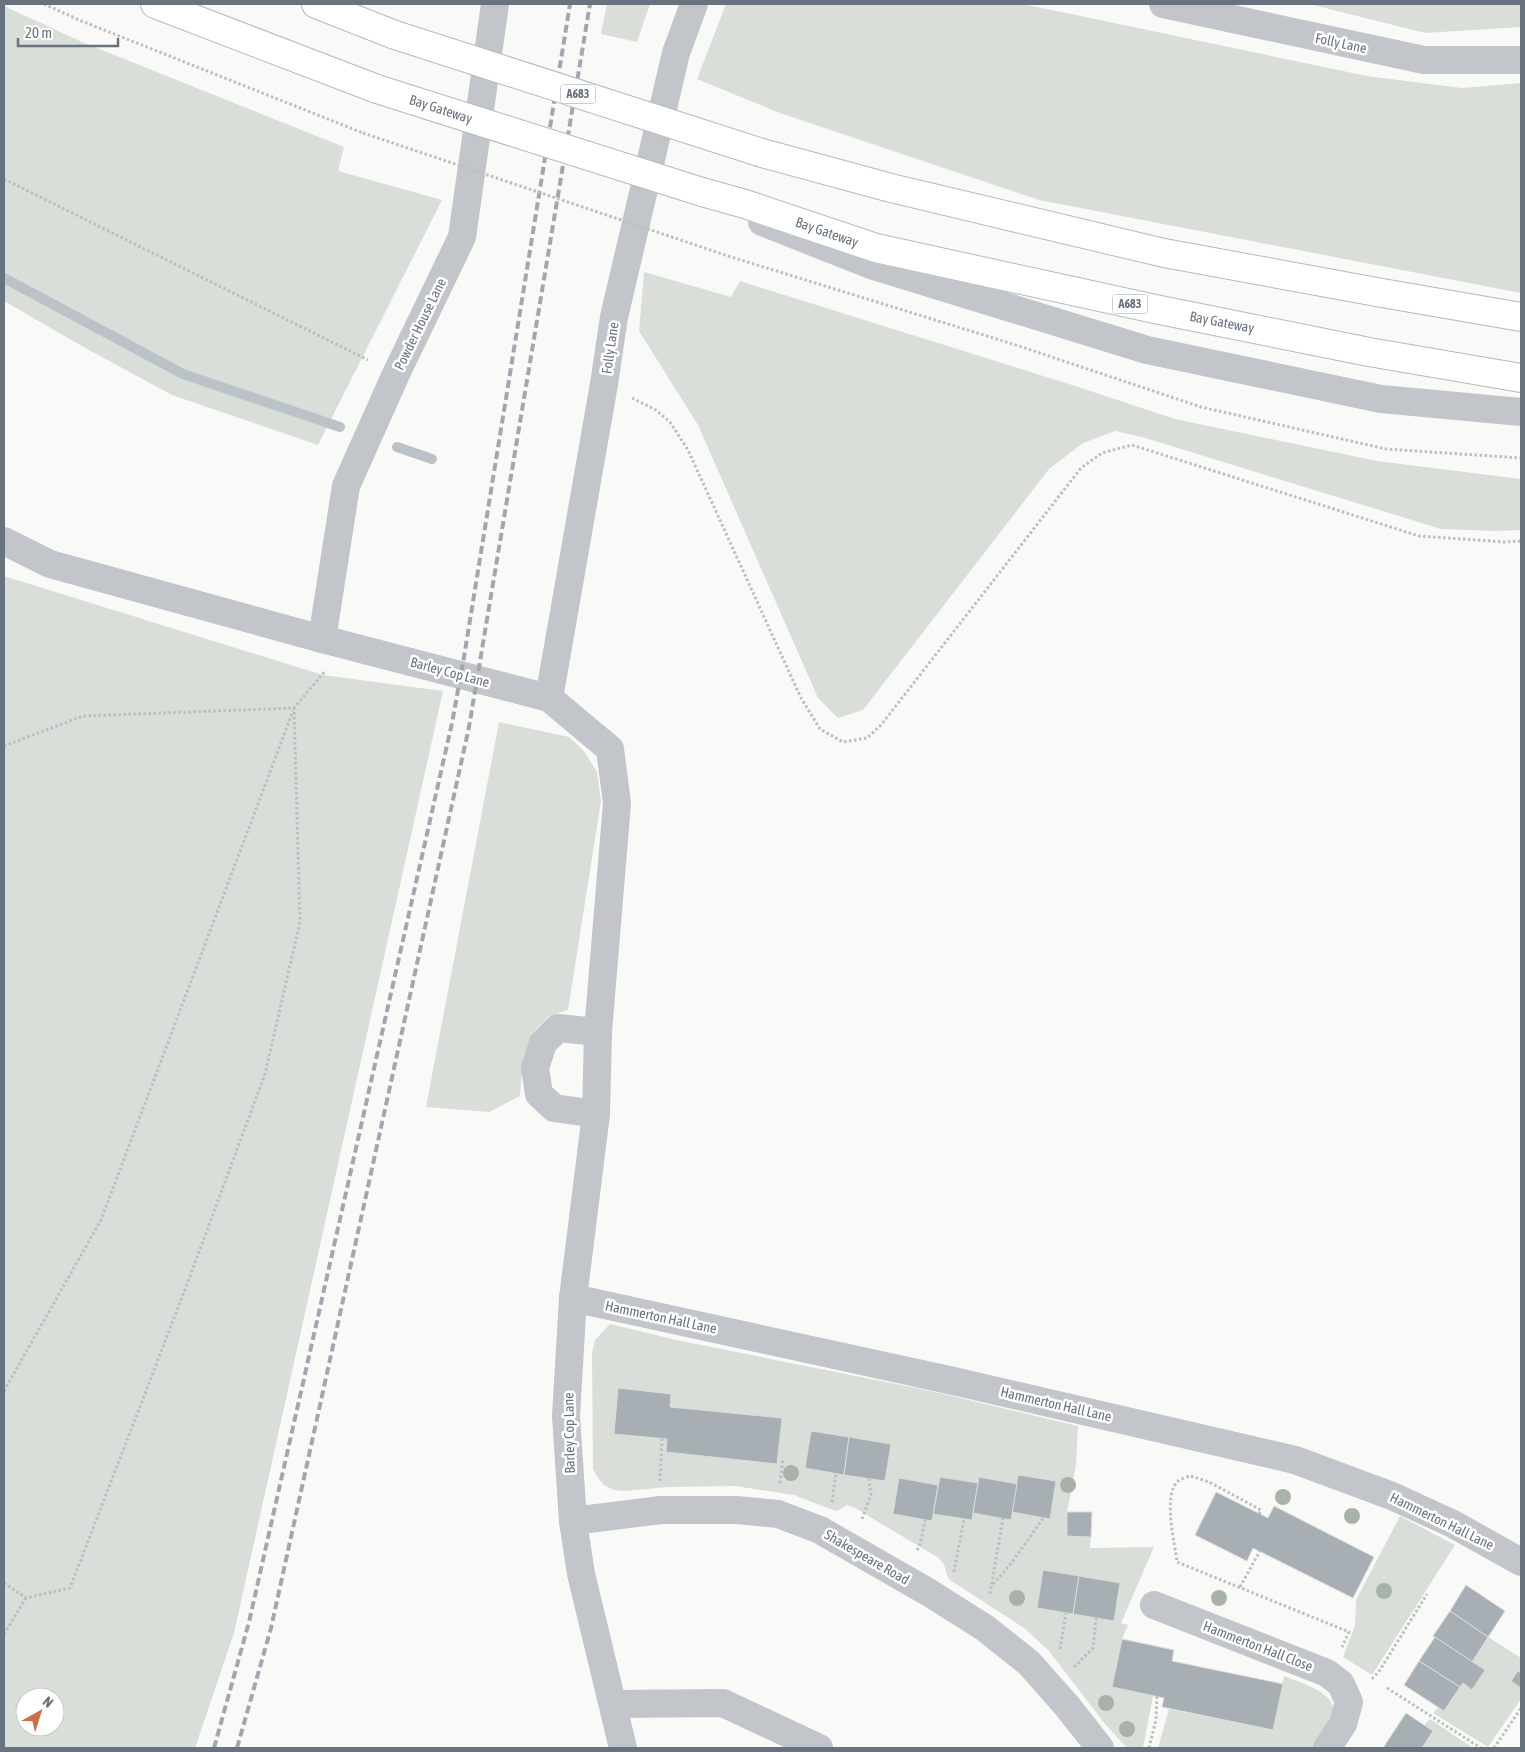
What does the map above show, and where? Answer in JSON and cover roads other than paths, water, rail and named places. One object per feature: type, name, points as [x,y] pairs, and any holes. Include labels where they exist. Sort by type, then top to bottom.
[{"type":"highway","name":"Bay Gateway","points":[[156,4],[377,89],[702,192],[743,209],[876,248],[1155,309],[1369,352],[1521,378]]},
{"type":"highway","name":"A683","points":[[316,4],[395,35],[762,152],[891,188],[1164,252],[1521,317]]},
{"type":"street","name":"Powder House Lane","points":[[331,641],[346,486],[396,374],[462,237],[495,4]]},
{"type":"street","name":"Folly Lane","points":[[549,698],[614,317],[673,62],[694,4]]},
{"type":"street","name":"Folly Lane","points":[[1163,4],[1424,60],[1521,60]]},
{"type":"street","points":[[743,209],[871,265],[1147,350],[1381,399],[1521,412]]},
{"type":"street","name":"Barley Cop Lane","points":[[4,541],[50,564],[549,698],[610,749],[617,804],[598,1032],[596,1114],[573,1298],[566,1416],[573,1521],[581,1574],[614,1704],[623,1748]]},
{"type":"street","points":[[596,1114],[554,1108],[539,1094],[535,1068],[543,1043],[558,1028],[598,1032]]},
{"type":"street","name":"Hammerton Hall Lane","points":[[573,1298],[949,1380],[1295,1460],[1392,1496],[1453,1524],[1521,1562]]},
{"type":"street","name":"Shakespeare Road","points":[[573,1521],[661,1510],[736,1510],[778,1514],[820,1530],[928,1592],[985,1628],[1029,1663],[1067,1706],[1100,1748]]},
{"type":"street","name":"Hammerton Hall Close","points":[[1154,1605],[1327,1673],[1342,1684],[1349,1702],[1343,1724],[1327,1748]]},
{"type":"street","points":[[614,1704],[723,1703],[819,1748]]},
{"type":"waterway","points":[[4,278],[183,374],[340,427]]},
{"type":"waterway","points":[[397,447],[432,459]]},
{"type":"railway","points":[[214,1748],[249,1622],[452,723],[570,4]]},
{"type":"railway","points":[[237,1748],[271,1628],[469,727],[590,4]]}]
